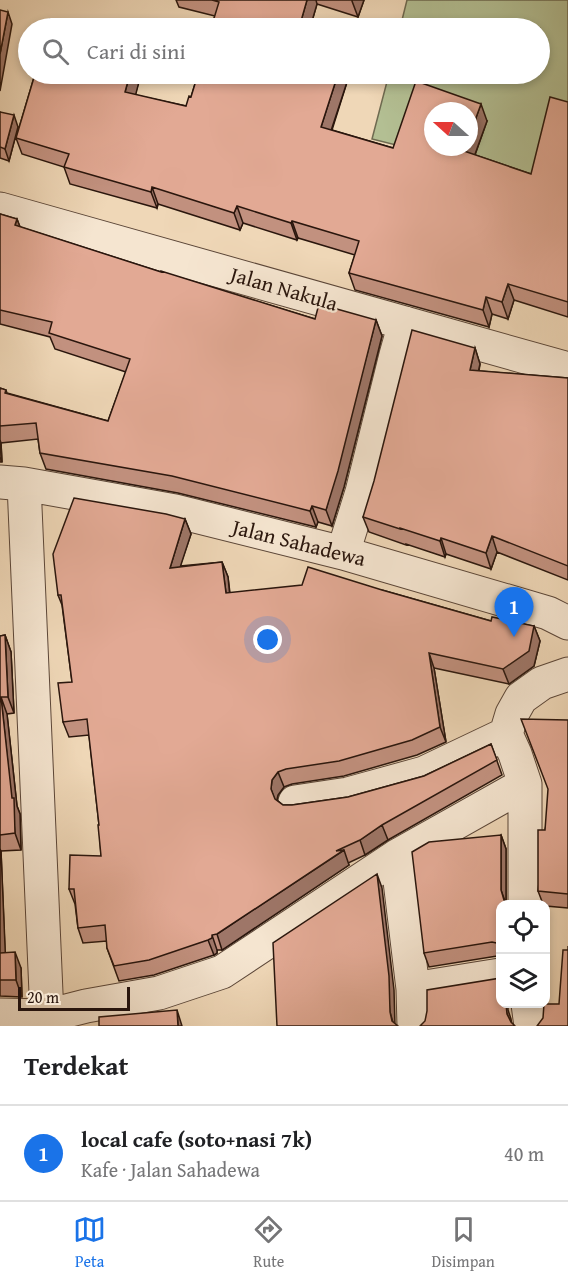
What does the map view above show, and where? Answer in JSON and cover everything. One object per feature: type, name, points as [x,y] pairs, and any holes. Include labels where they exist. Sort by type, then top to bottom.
[{"type":"street","name":"Jalan Nakula","points":[[0,209],[568,369]]},
{"type":"street","points":[[343,553],[362,492],[405,323]]},
{"type":"street","name":"Jalan Sahadewa","points":[[48,1021],[12,483],[175,511],[343,553],[548,613],[568,623]]},
{"type":"street","points":[[525,900],[525,784],[507,734],[512,714],[521,698],[542,682],[568,674]]},
{"type":"street","points":[[295,802],[348,794],[424,773],[507,734]]},
{"type":"street","points":[[0,1015],[48,1021],[86,1006],[159,993],[222,972],[397,856],[525,784]]},
{"type":"street","points":[[397,856],[413,989],[414,1026]]},
{"type":"street","points":[[413,989],[496,976]]},
{"type":"street","points":[[529,1008],[531,1026]]},
{"type":"green space","points":[[407,0],[568,0],[568,188],[440,156],[478,156],[478,102],[424,102],[424,152],[372,139],[386,84],[550,84],[550,18],[402,18]]},
{"type":"building","points":[[212,0],[307,0],[302,18],[214,18],[219,2]]},
{"type":"building","points":[[0,10],[8,12],[0,54]]},
{"type":"building","points":[[32,84],[127,84],[125,92],[186,106],[195,84],[335,84],[321,127],[393,148],[415,84],[424,84],[475,102],[424,102],[424,156],[478,156],[531,174],[550,97],[568,102],[568,302],[508,284],[502,302],[486,297],[483,310],[349,273],[359,241],[237,206],[234,213],[152,187],[151,192],[64,167],[69,154],[16,138]]},
{"type":"building","points":[[0,112],[14,115],[5,149],[0,147]]},
{"type":"building","points":[[0,214],[17,219],[15,225],[315,319],[319,304],[376,320],[326,510],[312,506],[310,511],[172,476],[40,453],[36,423],[0,426],[0,388],[6,390],[5,393],[108,421],[130,359],[49,333],[52,322],[0,310]]},
{"type":"building","points":[[412,330],[475,348],[470,370],[568,378],[568,566],[492,536],[486,553],[363,517]]},
{"type":"building","points":[[74,498],[185,519],[170,568],[222,562],[226,593],[302,585],[308,567],[491,621],[492,617],[534,626],[529,651],[503,669],[429,653],[440,727],[412,740],[339,761],[278,772],[272,780],[271,789],[275,799],[283,805],[348,797],[424,776],[491,744],[497,760],[382,825],[360,840],[336,851],[344,850],[217,934],[212,935],[212,938],[149,960],[114,966],[107,948],[105,925],[78,928],[74,889],[69,889],[70,855],[101,856],[87,719],[63,722],[58,683],[72,682],[61,595],[58,595],[53,554]]},
{"type":"building","points":[[5,635],[8,697],[1,697],[12,798],[14,798],[15,833],[0,835],[0,636]]},
{"type":"building","points":[[521,719],[568,720],[568,894],[538,891],[538,830],[545,830],[548,789]]},
{"type":"building","points":[[501,835],[501,890],[504,900],[496,900],[496,943],[424,953],[412,852],[429,842]]},
{"type":"building","points":[[377,874],[389,976],[390,1012],[392,1021],[398,1026],[277,1026],[273,943]]},
{"type":"building","points":[[563,950],[568,950],[568,1026],[537,1026],[543,1018],[544,1008],[550,1008],[550,1004],[559,1004]]},
{"type":"building","points":[[15,952],[16,980],[0,980],[0,953]]},
{"type":"building","points":[[496,979],[496,1008],[506,1008],[507,1014],[515,1026],[420,1026],[425,1021],[427,1011],[427,990]]},
{"type":"building","points":[[177,1010],[178,1026],[99,1026],[99,1017]]},
{"type":"place","name":"local cafe (soto+nasi 7k)","points":[[514,637]]}]
